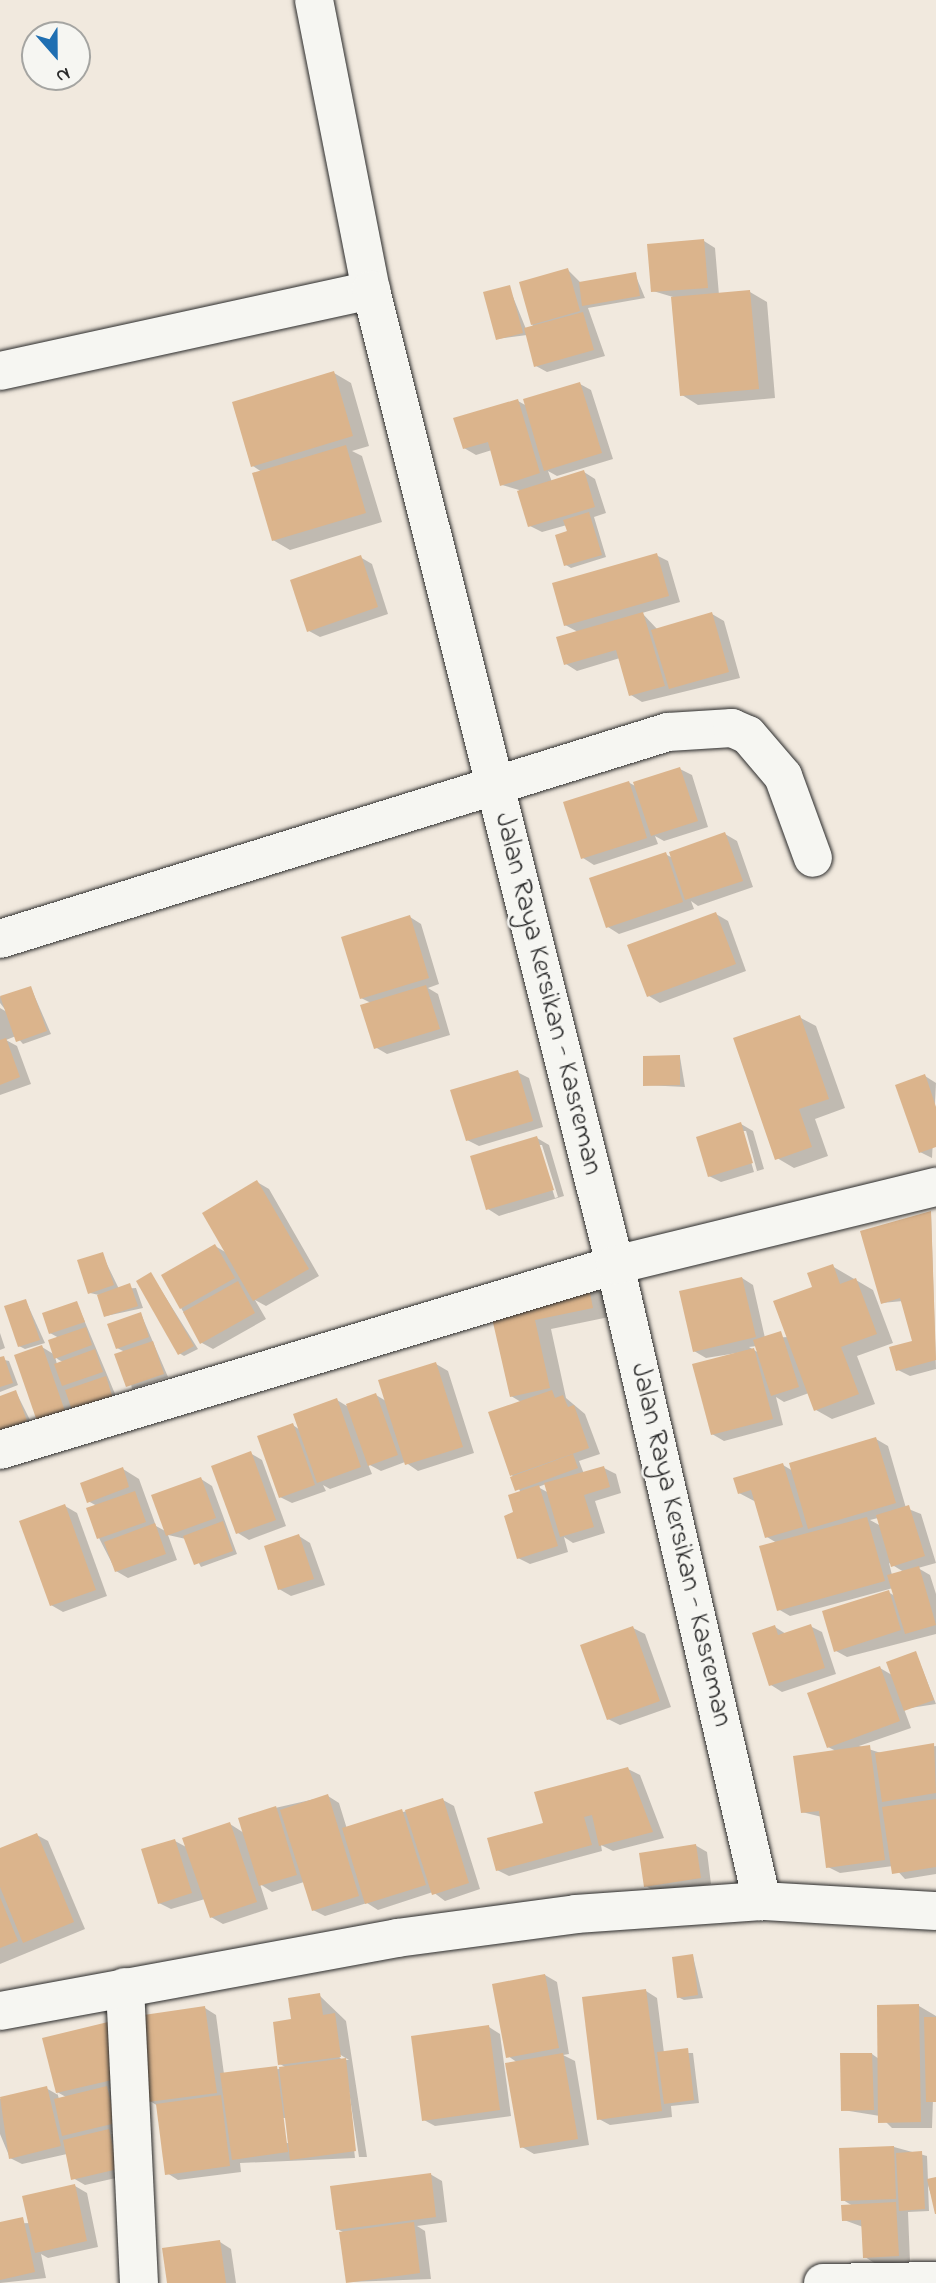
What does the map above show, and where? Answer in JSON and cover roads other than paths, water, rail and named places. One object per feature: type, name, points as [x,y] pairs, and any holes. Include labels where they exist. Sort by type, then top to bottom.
[{"type":"street","name":"Jalan Raya Kersikan - Kasreman","points":[[314,0],[371,290],[615,1265],[762,1901]]},
{"type":"street","points":[[0,371],[371,290]]},
{"type":"street","points":[[0,939],[668,732],[732,728],[748,735],[783,776],[813,858]]},
{"type":"street","points":[[0,1450],[615,1265],[936,1187]]},
{"type":"street","points":[[0,2011],[438,1933],[576,1914],[762,1901],[936,1911]]},
{"type":"street","points":[[125,1987],[139,2283]]},
{"type":"street","points":[[823,2283],[936,2281]]}]
